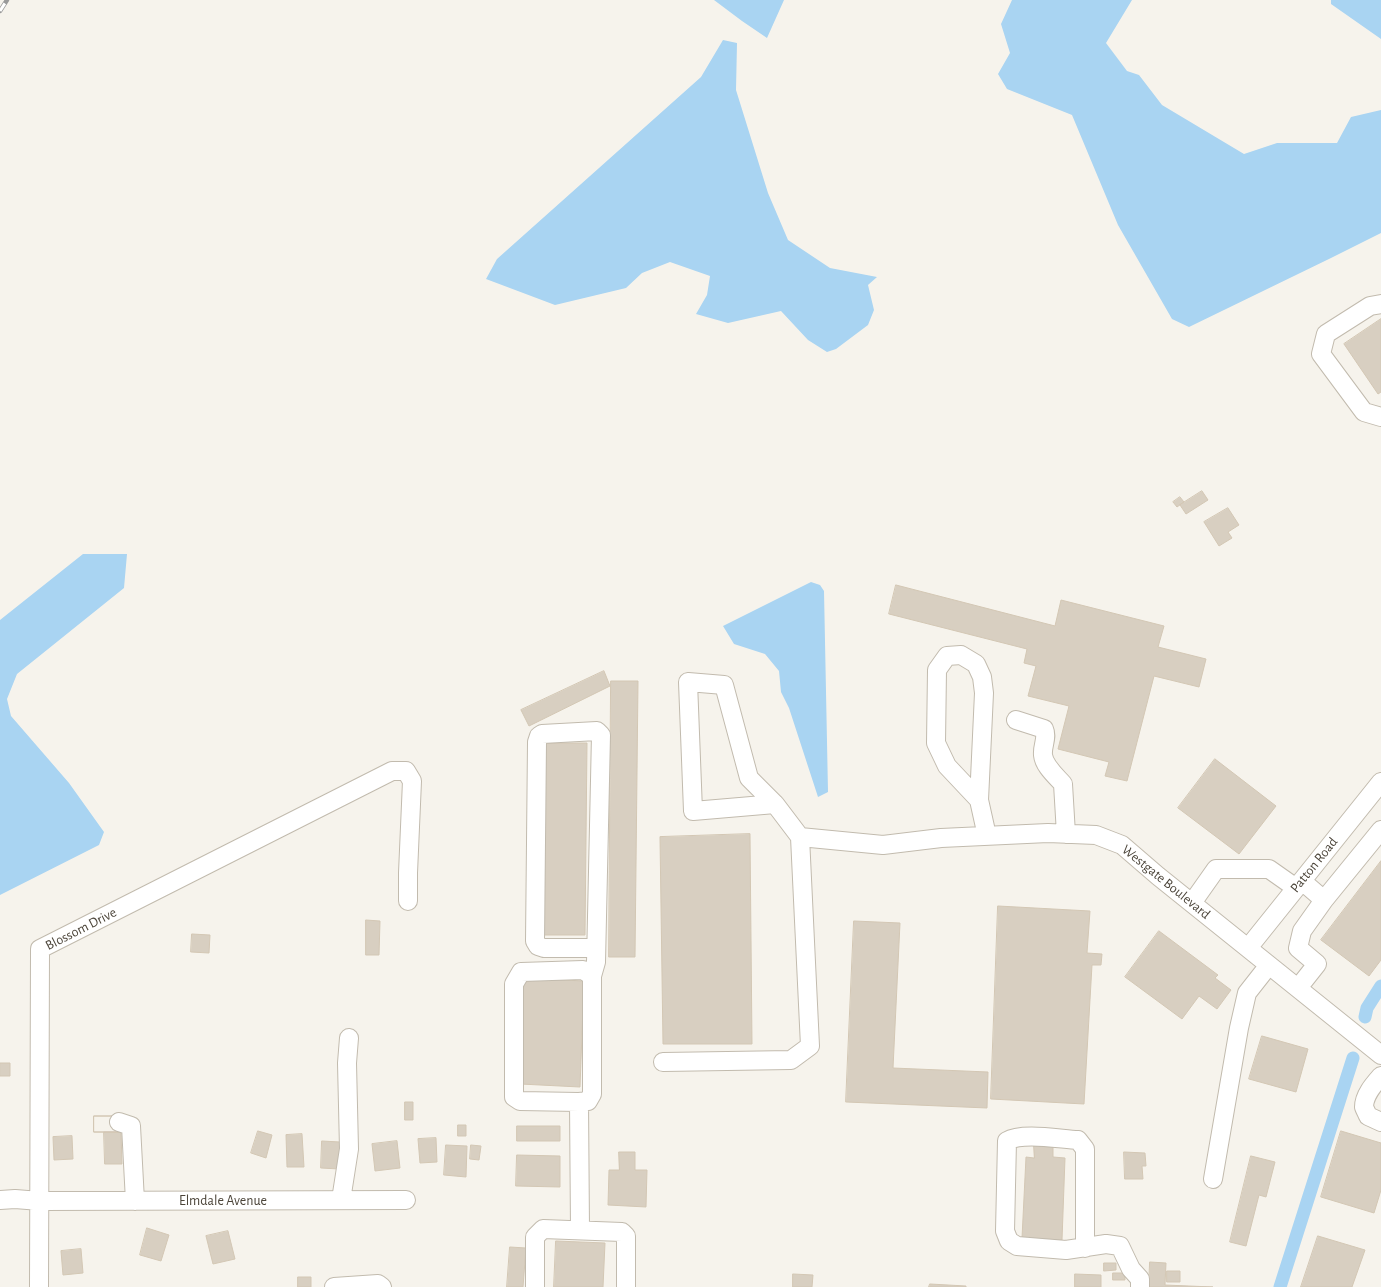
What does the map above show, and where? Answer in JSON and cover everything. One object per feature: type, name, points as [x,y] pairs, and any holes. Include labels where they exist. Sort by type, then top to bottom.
[{"type":"street","points":[[1381,304],[1370,306],[1326,334],[1321,354],[1364,412],[1381,417]]},
{"type":"street","points":[[979,800],[947,766],[936,742],[937,670],[947,656],[961,655],[976,664],[982,677],[984,693],[979,800],[987,836]]},
{"type":"street","points":[[663,1062],[791,1060],[810,1046],[800,837],[775,804],[748,778],[724,685],[688,682],[693,811],[775,804]]},
{"type":"street","points":[[1016,720],[1044,729],[1046,734],[1043,755],[1047,765],[1064,784],[1066,834]]},
{"type":"street","points":[[592,976],[583,970],[521,972],[514,984],[514,1097],[520,1101],[579,1102],[588,1101],[592,1094],[592,976],[596,962],[601,735],[597,731],[542,734],[539,736],[537,742],[535,941],[538,946],[544,948],[596,948]]},
{"type":"street","name":"Blossom Drive","points":[[39,1287],[40,950],[381,777],[392,772],[406,771],[412,782],[408,901]]},
{"type":"street","name":"Patton Road","points":[[1248,948],[1381,782]]},
{"type":"street","points":[[1298,988],[1317,964],[1298,948],[1302,931],[1324,900],[1381,830]]},
{"type":"street","name":"Westgate Boulevard","points":[[800,837],[883,845],[941,838],[1048,833],[1096,835],[1122,844],[1192,903],[1381,1055]]},
{"type":"street","points":[[1192,903],[1216,869],[1269,869],[1299,884],[1324,900]]},
{"type":"street","points":[[1213,1180],[1239,1028],[1247,993],[1269,965]]},
{"type":"street","points":[[340,1200],[349,1149],[347,1063],[349,1038]]},
{"type":"street","points":[[1381,1076],[1374,1084],[1365,1100],[1364,1107],[1368,1116],[1381,1122]]},
{"type":"street","points":[[579,1102],[580,1230]]},
{"type":"street","points":[[119,1122],[131,1126],[135,1201]]},
{"type":"street","points":[[1085,1248],[1085,1149],[1078,1140],[1027,1136],[1012,1138],[1007,1141],[1005,1231],[1009,1241],[1017,1246],[1066,1250],[1085,1248],[1106,1244],[1120,1246],[1131,1270],[1140,1279],[1140,1287]]},
{"type":"street","name":"Elmdale Avenue","points":[[0,1200],[406,1200]]},
{"type":"street","points":[[535,1287],[535,1237],[543,1229],[622,1232],[626,1236],[626,1287]]},
{"type":"street","points":[[334,1287],[378,1284],[382,1287]]},
{"type":"water","points":[[714,0],[784,0],[767,38]]},
{"type":"water","points":[[1012,0],[1132,0],[1106,43],[1127,71],[1139,75],[1162,105],[1244,154],[1277,143],[1337,143],[1351,117],[1381,110],[1381,233],[1189,327],[1172,319],[1118,225],[1072,115],[1007,89],[998,74],[1010,53],[1001,24]]},
{"type":"water","points":[[1331,0],[1381,0],[1381,39],[1331,4]]},
{"type":"water","points":[[723,40],[737,43],[736,90],[768,193],[788,240],[830,268],[877,277],[868,285],[874,310],[868,325],[836,349],[827,352],[808,340],[781,311],[728,323],[696,314],[707,295],[710,276],[670,262],[642,273],[626,288],[555,305],[486,279],[497,259],[701,77]]},
{"type":"water","points":[[83,554],[127,554],[124,588],[17,674],[7,699],[11,716],[69,783],[104,832],[99,845],[0,895],[0,620]]},
{"type":"water","points":[[811,582],[820,585],[824,591],[828,792],[818,797],[789,708],[781,692],[779,671],[765,654],[734,644],[723,626]]},
{"type":"building","points":[[1381,319],[1381,392],[1378,394],[1344,344]]},
{"type":"building","points":[[1202,491],[1208,500],[1186,514],[1180,505]]},
{"type":"building","points":[[1180,497],[1184,502],[1177,507],[1173,502]]},
{"type":"building","points":[[1228,508],[1239,525],[1228,532],[1232,538],[1219,546],[1204,522]]},
{"type":"building","points":[[896,585],[1055,626],[1061,600],[1164,626],[1158,647],[1206,659],[1199,687],[1154,676],[1127,781],[1105,776],[1109,762],[1058,749],[1069,706],[1028,696],[1036,666],[1024,663],[1027,649],[889,614]]},
{"type":"building","points":[[604,671],[610,686],[529,726],[521,710]]},
{"type":"building","points":[[611,681],[638,681],[635,957],[609,957]]},
{"type":"building","points":[[545,743],[587,743],[585,935],[544,935]]},
{"type":"building","points":[[1215,759],[1276,806],[1239,854],[1178,808]]},
{"type":"building","points":[[750,834],[752,1044],[663,1044],[660,837]]},
{"type":"building","points":[[1381,861],[1381,960],[1369,976],[1321,940]]},
{"type":"building","points":[[998,906],[1090,911],[1087,953],[1102,954],[1101,965],[1092,965],[1084,1104],[991,1099]]},
{"type":"building","points":[[366,920],[380,921],[379,955],[366,955]]},
{"type":"building","points":[[854,921],[900,923],[893,1068],[988,1072],[987,1108],[846,1102]]},
{"type":"building","points":[[1159,931],[1218,975],[1215,978],[1231,990],[1217,1009],[1199,996],[1182,1019],[1125,977]]},
{"type":"building","points":[[192,934],[210,935],[209,953],[191,952]]},
{"type":"building","points":[[524,978],[584,981],[580,1087],[520,1084]]},
{"type":"building","points":[[1262,1036],[1308,1049],[1296,1092],[1249,1079]]},
{"type":"building","points":[[0,1063],[10,1063],[10,1076],[0,1076]]},
{"type":"building","points":[[405,1102],[413,1102],[413,1120],[405,1120]]},
{"type":"building","points":[[94,1116],[119,1116],[119,1132],[94,1132]]},
{"type":"building","points":[[94,1116],[119,1116],[119,1132],[94,1132]]},
{"type":"building","points":[[458,1125],[466,1125],[466,1136],[458,1136]]},
{"type":"building","points":[[517,1126],[560,1126],[560,1141],[517,1141]]},
{"type":"building","points":[[258,1131],[272,1135],[266,1158],[251,1153]]},
{"type":"building","points":[[1341,1131],[1381,1143],[1381,1190],[1374,1213],[1321,1197]]},
{"type":"building","points":[[104,1132],[121,1132],[122,1164],[105,1164]]},
{"type":"building","points":[[302,1134],[304,1167],[287,1167],[286,1135]]},
{"type":"building","points":[[72,1136],[73,1159],[54,1160],[53,1137]]},
{"type":"building","points":[[436,1138],[437,1162],[420,1163],[418,1139]]},
{"type":"building","points":[[322,1141],[340,1142],[339,1169],[321,1168]]},
{"type":"building","points":[[397,1141],[400,1168],[375,1171],[372,1144]]},
{"type":"building","points":[[446,1145],[467,1146],[466,1177],[444,1175]]},
{"type":"building","points":[[471,1145],[481,1146],[479,1160],[470,1159]]},
{"type":"building","points":[[1034,1146],[1053,1147],[1053,1157],[1065,1158],[1062,1240],[1022,1238],[1026,1157],[1034,1158]]},
{"type":"building","points":[[619,1152],[635,1152],[635,1170],[647,1170],[646,1207],[608,1205],[609,1170],[619,1170]]},
{"type":"building","points":[[1124,1152],[1145,1153],[1146,1166],[1142,1166],[1143,1179],[1125,1179]]},
{"type":"building","points":[[517,1155],[560,1156],[560,1187],[516,1186]]},
{"type":"building","points":[[1251,1156],[1275,1162],[1266,1197],[1259,1195],[1246,1246],[1230,1242]]},
{"type":"building","points":[[147,1228],[169,1235],[161,1261],[140,1255]]},
{"type":"building","points":[[228,1231],[235,1259],[213,1264],[206,1236]]},
{"type":"building","points":[[1318,1236],[1365,1250],[1352,1287],[1301,1287]]},
{"type":"building","points":[[556,1241],[605,1243],[603,1287],[554,1287]]},
{"type":"building","points":[[510,1247],[526,1248],[523,1287],[507,1287]]},
{"type":"building","points":[[81,1249],[83,1273],[63,1275],[61,1251]]},
{"type":"building","points":[[1150,1262],[1166,1263],[1165,1285],[1213,1287],[1149,1287]]},
{"type":"building","points":[[1104,1263],[1116,1263],[1116,1270],[1104,1271]]},
{"type":"building","points":[[1167,1271],[1180,1271],[1180,1282],[1167,1282]]},
{"type":"building","points":[[1113,1273],[1125,1273],[1125,1280],[1113,1280]]},
{"type":"building","points":[[793,1274],[813,1275],[812,1287],[793,1287]]},
{"type":"building","points":[[1075,1274],[1101,1275],[1101,1287],[1075,1287]]},
{"type":"building","points":[[298,1277],[311,1277],[311,1287],[298,1287]]},
{"type":"building","points":[[930,1284],[966,1286],[966,1287],[929,1287]]},
{"type":"waterway","points":[[1365,1017],[1367,1008],[1381,986]]},
{"type":"waterway","points":[[1280,1287],[1353,1058]]},
{"type":"railway","points":[[0,11],[7,0]]}]
